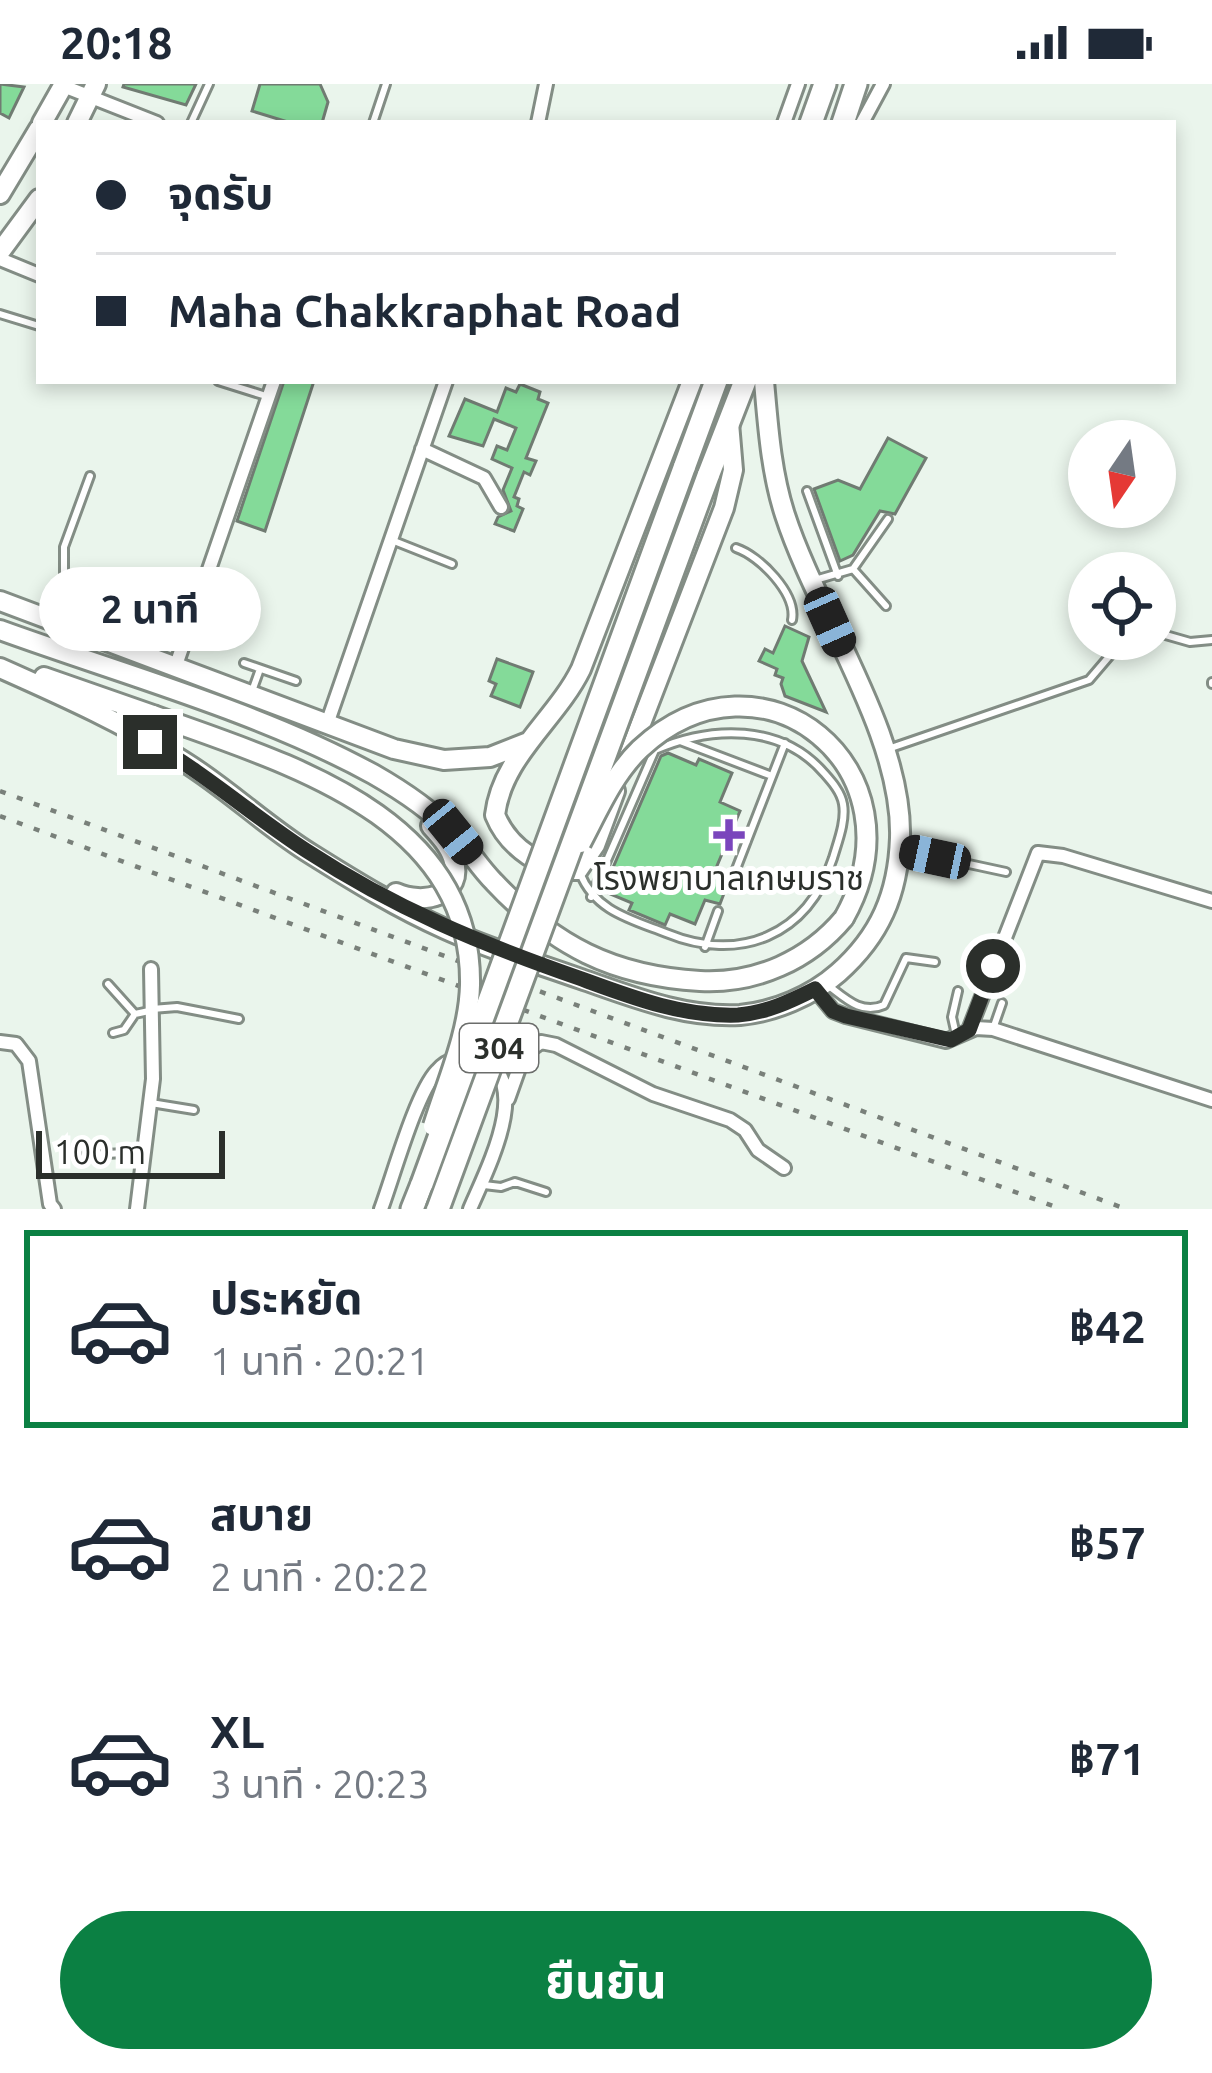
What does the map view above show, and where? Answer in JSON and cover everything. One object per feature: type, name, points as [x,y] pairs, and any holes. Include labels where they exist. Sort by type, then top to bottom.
[{"type":"highway","points":[[812,120],[825,84]]},
{"type":"highway","points":[[843,120],[856,84]]},
{"type":"highway","points":[[412,1209],[715,384]]},
{"type":"highway","points":[[559,887],[744,384]]},
{"type":"highway","name":"304","points":[[439,1209],[559,887]]},
{"type":"main road","points":[[44,120],[64,85]]},
{"type":"main road","points":[[78,120],[92,91]]},
{"type":"main road","points":[[0,194],[36,134]]},
{"type":"main road","points":[[0,255],[36,204]]},
{"type":"main road","points":[[691,384],[581,668],[568,694],[501,786],[495,815],[516,848],[561,870],[578,870],[595,844],[725,543],[733,470],[729,424]]},
{"type":"main road","points":[[0,665],[187,763],[305,850],[446,930],[645,1002],[698,1014],[742,1015],[783,1005],[821,986],[863,951],[885,917],[899,849],[898,806],[885,750],[785,514],[765,415],[764,384]]},
{"type":"main road","points":[[0,601],[394,749],[444,760],[490,757],[529,742]]},
{"type":"main road","points":[[0,630],[284,732],[361,768],[405,794],[453,832],[525,913],[590,958],[680,980],[742,979],[813,949],[844,918],[862,881],[868,831],[852,771],[819,735],[773,711],[750,707],[704,711],[639,751],[612,786],[559,887]]},
{"type":"main road","points":[[0,665],[276,760],[346,793],[410,842],[442,882],[462,928],[470,985],[467,1014],[431,1133],[422,1184]]},
{"type":"main road","points":[[305,850],[410,899],[440,896],[453,879],[453,858],[446,842],[405,794]]},
{"type":"street","points":[[539,120],[546,84]]},
{"type":"street","points":[[785,120],[798,84]]},
{"type":"street","points":[[864,120],[883,84]]},
{"type":"street","points":[[64,85],[92,91],[151,120]]},
{"type":"street","points":[[0,255],[36,273]]},
{"type":"street","points":[[175,668],[273,384]]},
{"type":"street","points":[[328,724],[445,384]]},
{"type":"street","points":[[422,449],[484,478],[501,507]]},
{"type":"street","points":[[963,1034],[1038,854],[1064,856],[1212,901]]},
{"type":"street","points":[[137,1209],[151,1103],[151,968]]},
{"type":"street","points":[[821,986],[833,1011],[846,1016],[946,1041],[993,1029],[1212,1100]]},
{"type":"street","points":[[0,1042],[16,1045],[29,1061],[54,1209]]},
{"type":"street","points":[[470,1209],[524,1054],[542,1042],[653,1094],[730,1120],[745,1130],[758,1150],[784,1168]]},
{"type":"street","points":[[381,1209],[427,1086],[442,1065],[466,1057],[490,1065],[500,1075],[508,1100]]},
{"type":"lane","points":[[192,120],[209,84]]},
{"type":"lane","points":[[374,120],[386,84]]},
{"type":"lane","points":[[0,314],[36,325]]},
{"type":"lane","points":[[228,384],[269,397]]},
{"type":"lane","points":[[56,621],[64,590],[62,556],[90,476]]},
{"type":"lane","points":[[807,491],[838,576]]},
{"type":"lane","points":[[812,581],[853,569],[889,518]]},
{"type":"lane","points":[[391,540],[452,564]]},
{"type":"lane","points":[[725,543],[754,557],[789,597],[794,606],[792,620]]},
{"type":"lane","points":[[853,569],[886,606]]},
{"type":"lane","points":[[1176,638],[1212,640]]},
{"type":"lane","points":[[885,750],[1089,680],[1106,660]]},
{"type":"lane","points":[[244,663],[296,681]]},
{"type":"lane","points":[[251,695],[260,669]]},
{"type":"lane","points":[[578,870],[591,897],[621,915],[705,947],[751,944],[775,933],[802,911],[830,866],[844,810],[842,796],[820,768],[785,742],[748,733],[716,734],[655,750],[591,897]]},
{"type":"lane","points":[[680,741],[772,776]]},
{"type":"lane","points":[[731,882],[785,742]]},
{"type":"lane","points":[[899,849],[1006,872]]},
{"type":"lane","points":[[705,947],[718,911]]},
{"type":"lane","points":[[821,986],[861,1008],[878,1009],[906,958],[935,962]]},
{"type":"lane","points":[[108,984],[135,1014]]},
{"type":"lane","points":[[958,991],[952,1017],[963,1034]]},
{"type":"lane","points":[[993,1029],[1002,1003]]},
{"type":"lane","points":[[113,1033],[124,1030],[135,1014],[177,1007],[239,1019]]},
{"type":"lane","points":[[151,1103],[194,1110]]},
{"type":"lane","points":[[86,1155],[144,1152]]},
{"type":"lane","points":[[480,1184],[501,1187],[515,1182],[546,1192]]},
{"type":"building","points":[[0,84],[24,87],[9,118],[0,113]]},
{"type":"building","points":[[124,84],[196,84],[186,105]]},
{"type":"building","points":[[260,84],[320,84],[328,102],[323,120],[281,120],[252,111]]},
{"type":"building","points":[[283,384],[313,384],[265,531],[237,521]]},
{"type":"building","points":[[520,384],[540,392],[538,399],[548,403],[526,458],[536,461],[530,475],[524,472],[514,497],[523,509],[514,531],[495,524],[511,511],[503,490],[512,468],[492,459],[497,446],[507,450],[516,428],[494,419],[483,446],[449,436],[465,399],[497,412],[506,388],[516,392]]},
{"type":"building","points":[[888,438],[926,458],[895,514],[880,511],[853,555],[840,561],[814,489],[838,480],[860,489]]},
{"type":"building","points":[[785,626],[809,637],[802,661],[826,712],[785,696],[783,678],[775,675],[777,669],[759,661],[765,649],[773,653]]},
{"type":"building","points":[[497,659],[533,672],[520,707],[491,696],[496,684],[489,681]]},
{"type":"building","points":[[668,753],[732,773],[720,802],[740,811],[714,873],[725,877],[720,904],[705,900],[695,924],[670,914],[665,925],[629,910],[632,903],[603,891],[661,756]]},
{"type":"railway","points":[[0,791],[1126,1209]]},
{"type":"railway","points":[[0,816],[1061,1209]]},
{"type":"place","name":"โรงพยาบาลเกษมราช","points":[[729,835]]},
{"type":"route","points":[[150,742],[187,763],[305,850],[390,902],[446,930],[645,1002],[698,1014],[742,1015],[783,1005],[815,989],[833,1011],[946,1041],[969,1030],[993,966]]}]
